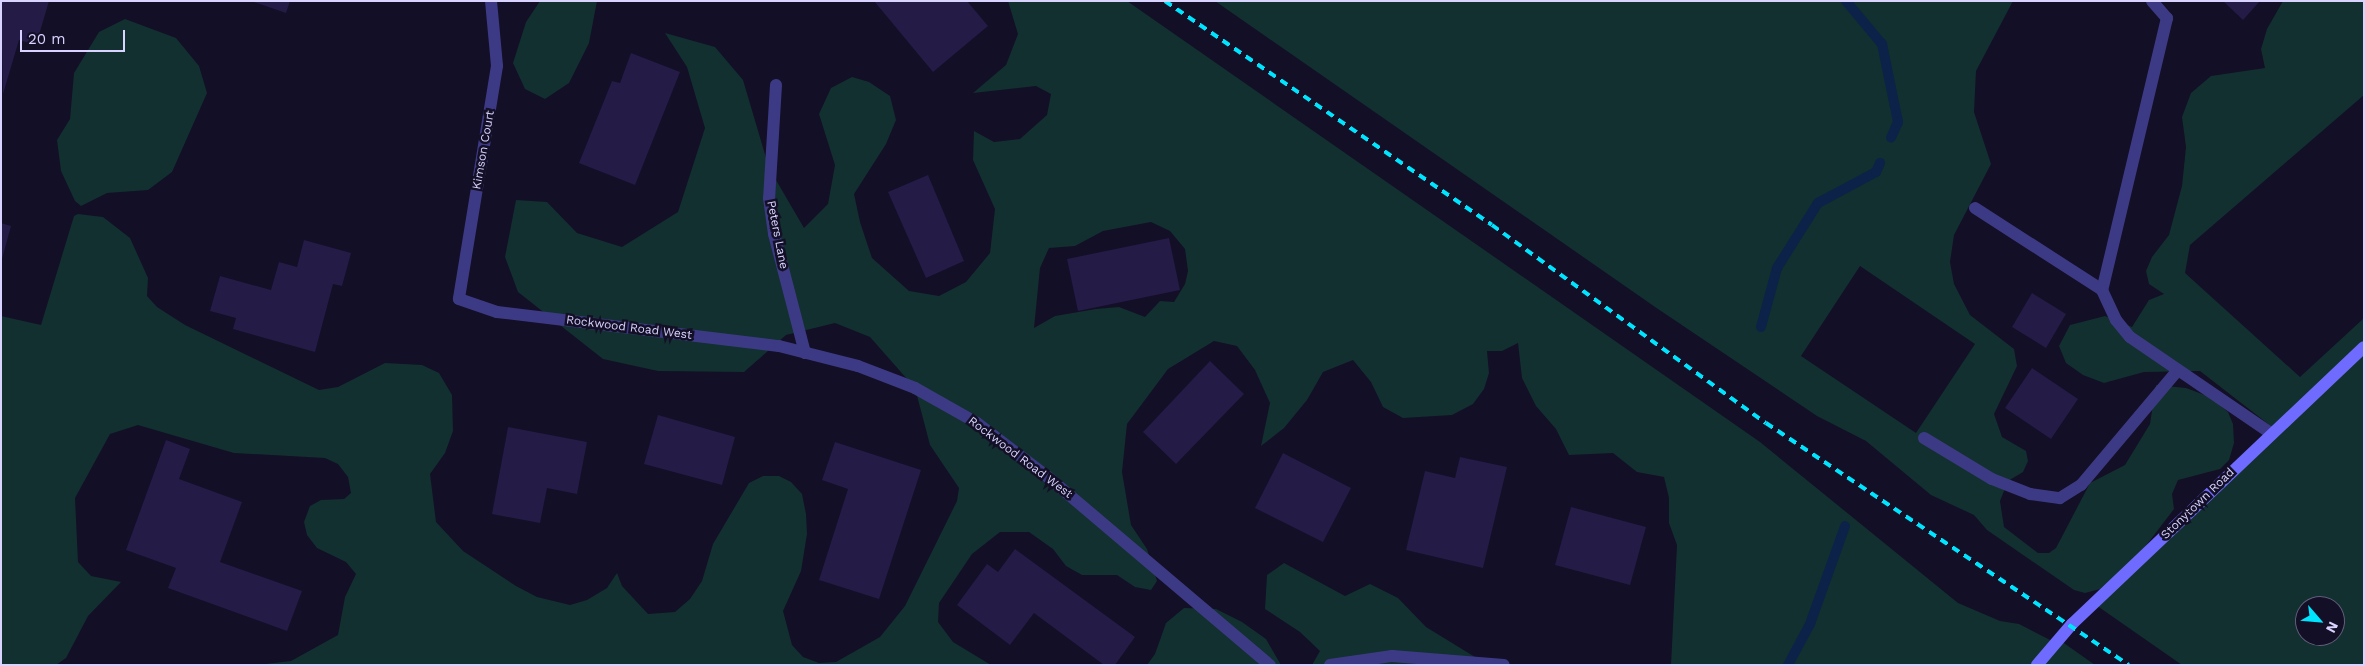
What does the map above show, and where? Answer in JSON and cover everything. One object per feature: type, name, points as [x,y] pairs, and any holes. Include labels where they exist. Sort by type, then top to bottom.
[{"type":"main road","name":"Stonytown Road","points":[[2037,665],[2072,624],[2364,347]]},
{"type":"street","name":"Kimson Court","points":[[458,299],[497,66],[491,1]]},
{"type":"street","points":[[2102,290],[2167,18],[2152,1]]},
{"type":"street","name":"Peters Lane","points":[[776,85],[769,198],[774,234],[805,353]]},
{"type":"street","points":[[1975,208],[2102,290],[2124,332],[2272,434]]},
{"type":"street","name":"Rockwood Road West","points":[[458,299],[497,312],[779,346],[858,366],[915,388],[977,423],[1048,478],[1270,665]]},
{"type":"street","points":[[1924,438],[1992,479],[2030,494],[2060,498],[2081,485],[2178,370]]},
{"type":"street","points":[[1330,665],[1392,656],[1504,665]]},
{"type":"green space","points":[[540,1],[597,1],[589,43],[569,83],[545,99],[525,89],[513,63],[526,22]]},
{"type":"green space","points":[[1008,1],[1127,1],[1760,442],[1958,603],[2000,621],[2019,624],[2056,643],[2061,641],[2095,665],[1671,665],[1677,545],[1669,523],[1669,498],[1664,477],[1637,472],[1613,453],[1569,455],[1556,429],[1536,406],[1522,378],[1518,343],[1502,351],[1487,351],[1489,373],[1484,389],[1473,404],[1452,415],[1403,418],[1383,407],[1371,382],[1353,360],[1323,372],[1307,400],[1284,428],[1261,446],[1270,403],[1255,370],[1237,346],[1214,341],[1168,369],[1127,424],[1122,472],[1131,525],[1147,549],[1157,581],[1151,590],[1135,587],[1117,575],[1082,575],[1066,566],[1053,549],[1029,532],[1000,532],[972,554],[939,603],[938,622],[953,642],[991,665],[257,665],[291,661],[338,635],[345,597],[356,574],[346,562],[317,548],[307,535],[304,522],[310,506],[321,500],[344,499],[351,493],[348,477],[338,464],[325,458],[234,453],[138,425],[110,434],[75,498],[78,562],[91,576],[121,582],[88,616],[66,658],[56,665],[1,665],[1,316],[41,325],[74,216],[78,214],[103,217],[130,238],[148,278],[147,296],[157,307],[185,325],[319,390],[338,387],[385,363],[422,365],[439,373],[452,395],[453,431],[445,453],[430,474],[436,522],[463,551],[516,586],[537,597],[570,605],[587,600],[607,588],[617,573],[622,586],[648,614],[675,612],[690,599],[702,581],[713,544],[749,483],[763,476],[779,476],[791,482],[802,494],[806,514],[807,534],[801,571],[783,611],[792,645],[803,657],[819,663],[836,662],[880,637],[905,606],[957,501],[959,488],[930,445],[915,388],[870,337],[835,323],[786,335],[744,372],[658,371],[603,359],[518,292],[505,257],[516,200],[547,202],[577,233],[622,247],[678,212],[705,128],[687,67],[665,33],[715,47],[743,80],[769,168],[804,228],[828,204],[835,165],[819,114],[831,88],[852,77],[869,82],[890,96],[896,120],[886,144],[854,194],[860,222],[872,258],[909,291],[939,296],[966,282],[990,253],[995,209],[973,160],[974,131],[994,142],[1020,139],[1047,115],[1051,94],[1036,86],[973,93],[1006,65],[1018,34]],"holes":[[[1151,222],[1170,231],[1185,249],[1188,271],[1185,284],[1174,302],[1160,301],[1145,317],[1119,307],[1096,309],[1055,316],[1034,328],[1040,268],[1049,248],[1075,246],[1103,231]]]},
{"type":"green space","points":[[1215,1],[2013,1],[1976,71],[1974,112],[1991,164],[1954,235],[1950,262],[1954,284],[1970,315],[2014,349],[2017,366],[1994,414],[2002,437],[2026,451],[2028,461],[2023,472],[2008,481],[2000,501],[2004,527],[2038,553],[2049,553],[2056,548],[2090,483],[2125,465],[2150,424],[2156,385],[2186,388],[2210,397],[2228,412],[2233,424],[2234,443],[2229,460],[2220,469],[2178,480],[2172,494],[2174,509],[2138,556],[2100,589],[2085,593],[2074,590],[1987,530],[1974,515],[1931,495],[1866,441],[1817,416],[1658,309]],"holes":[[[1860,266],[1975,344],[1916,433],[1801,356]]]},
{"type":"green space","points":[[2283,1],[2364,1],[2364,95],[2190,245],[2185,273],[2300,377],[2364,318],[2364,665],[2182,665],[2093,603],[2276,430],[2200,371],[2144,372],[2104,383],[2083,375],[2066,363],[2059,346],[2070,325],[2105,316],[2132,327],[2149,300],[2164,294],[2149,284],[2146,271],[2152,257],[2169,235],[2182,186],[2186,147],[2182,117],[2191,93],[2211,76],[2265,68],[2261,49],[2267,29]]},
{"type":"green space","points":[[125,19],[176,38],[199,66],[207,93],[172,172],[148,190],[107,193],[81,206],[75,201],[61,171],[57,140],[70,119],[74,73],[99,32]]},
{"type":"green space","points":[[1284,563],[1345,596],[1370,584],[1398,598],[1426,627],[1488,665],[1312,665],[1320,651],[1300,632],[1265,609],[1267,575]]},
{"type":"green space","points":[[1184,608],[1216,609],[1242,622],[1266,639],[1281,665],[1147,665],[1155,654],[1166,623]]},
{"type":"building","points":[[1,1],[49,1],[36,45],[19,40],[3,94]]},
{"type":"building","points":[[251,1],[290,1],[286,13]]},
{"type":"building","points":[[874,1],[967,1],[988,26],[933,72]]},
{"type":"building","points":[[2223,1],[2260,1],[2243,20]]},
{"type":"building","points":[[631,53],[680,72],[635,185],[579,163],[612,81],[620,83]]},
{"type":"building","points":[[928,175],[964,261],[926,278],[888,192]]},
{"type":"building","points":[[1,223],[11,226],[2,259],[1,259]]},
{"type":"building","points":[[1169,238],[1180,290],[1078,311],[1067,259]]},
{"type":"building","points":[[304,240],[351,253],[342,286],[333,284],[315,352],[233,329],[236,318],[210,311],[220,276],[271,290],[279,262],[297,267]]},
{"type":"building","points":[[2032,293],[2066,314],[2046,348],[2012,327]]},
{"type":"building","points":[[1210,361],[1244,394],[1176,464],[1143,432]]},
{"type":"building","points":[[2032,368],[2078,399],[2051,439],[2005,408]]},
{"type":"building","points":[[658,415],[735,437],[722,485],[644,464]]},
{"type":"building","points":[[508,427],[587,442],[577,494],[547,488],[540,523],[492,514]]},
{"type":"building","points":[[166,440],[190,449],[179,479],[242,502],[220,562],[302,591],[287,631],[168,588],[176,568],[126,550]]},
{"type":"building","points":[[835,442],[921,470],[879,599],[819,580],[848,489],[822,480]]},
{"type":"building","points":[[1283,453],[1351,488],[1323,542],[1255,508]]},
{"type":"building","points":[[1460,457],[1507,467],[1483,568],[1406,550],[1425,471],[1455,478]]},
{"type":"building","points":[[1571,507],[1646,527],[1630,585],[1555,565]]},
{"type":"building","points":[[1015,549],[1135,637],[1115,665],[1104,665],[1034,613],[1010,645],[957,605],[987,564],[998,572]]},
{"type":"waterway","points":[[1846,1],[1882,44],[1898,122],[1891,138]]},
{"type":"waterway","points":[[1761,327],[1777,268],[1818,203],[1876,172],[1880,163]]},
{"type":"waterway","points":[[1788,665],[1810,624],[1845,526]]},
{"type":"railway","points":[[1165,1],[1492,225],[1766,423],[2129,665]]}]
